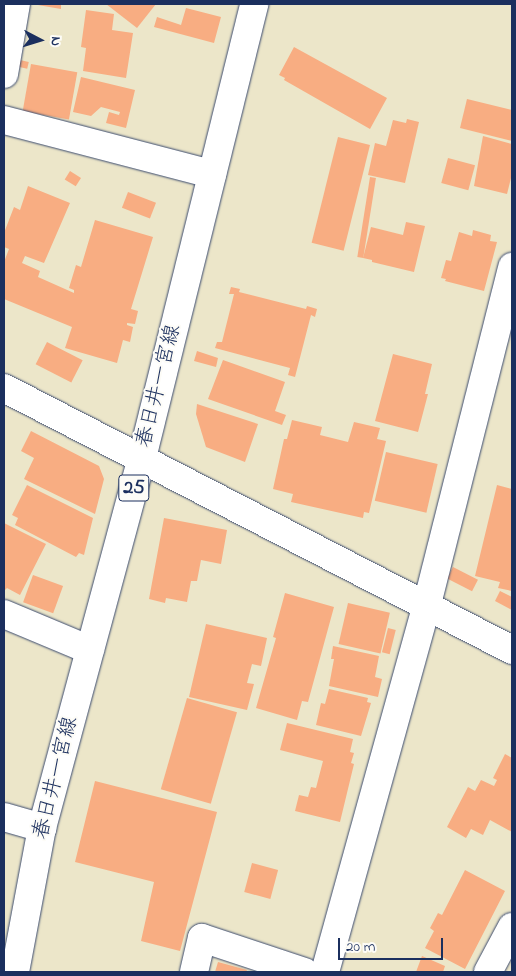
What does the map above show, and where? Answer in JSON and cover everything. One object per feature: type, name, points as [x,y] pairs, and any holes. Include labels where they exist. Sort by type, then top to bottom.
[{"type":"street","points":[[4,74],[16,4]]},
{"type":"street","name":"春日井一宮線","points":[[15,972],[42,828],[142,458],[254,4]]},
{"type":"street","points":[[4,120],[212,174]]},
{"type":"street","points":[[325,972],[426,608],[512,267]]},
{"type":"street","points":[[4,388],[142,458],[426,608],[512,650]]},
{"type":"street","points":[[4,614],[90,650]]},
{"type":"street","points":[[4,817],[42,828]]},
{"type":"street","points":[[488,972],[512,927]]},
{"type":"street","points":[[194,972],[202,938],[304,972]]},
{"type":"building","points":[[32,4],[61,4],[61,9]]},
{"type":"building","points":[[106,4],[156,4],[137,28]]},
{"type":"building","points":[[186,8],[221,17],[214,43],[154,27],[157,17],[181,25]]},
{"type":"building","points":[[86,10],[114,14],[112,30],[133,33],[126,78],[83,71],[86,48],[81,47]]},
{"type":"building","points":[[294,47],[387,98],[370,129],[284,80],[285,78],[279,75]]},
{"type":"building","points":[[20,60],[29,62],[27,69],[18,67]]},
{"type":"building","points":[[31,64],[77,72],[69,119],[23,111]]},
{"type":"building","points":[[81,77],[135,90],[126,128],[106,123],[109,112],[119,115],[120,112],[101,107],[91,116],[73,112]]},
{"type":"building","points":[[467,99],[512,110],[512,141],[460,128]]},
{"type":"building","points":[[407,119],[419,122],[405,183],[368,175],[375,143],[386,146],[393,120],[406,123]]},
{"type":"building","points":[[483,136],[512,144],[512,174],[507,194],[474,186]]},
{"type":"building","points":[[338,137],[370,145],[344,251],[312,243]]},
{"type":"building","points":[[448,158],[475,165],[468,190],[441,183]]},
{"type":"building","points":[[70,171],[81,178],[76,186],[65,179]]},
{"type":"building","points":[[370,177],[376,178],[363,258],[357,257]]},
{"type":"building","points":[[28,186],[70,203],[44,263],[25,256],[22,263],[40,271],[38,277],[74,293],[74,290],[69,288],[76,265],[81,267],[95,220],[153,237],[131,309],[138,311],[135,324],[127,323],[127,325],[133,327],[130,342],[123,340],[117,363],[65,348],[72,327],[4,299],[4,262],[9,249],[4,247],[4,233],[14,207],[20,210]]},
{"type":"building","points":[[128,192],[156,203],[150,219],[122,208]]},
{"type":"building","points":[[406,222],[425,226],[414,272],[363,258],[371,227],[403,235]]},
{"type":"building","points":[[473,230],[491,235],[490,241],[497,242],[484,291],[445,281],[446,279],[441,278],[446,260],[451,261],[459,232],[472,236]]},
{"type":"building","points":[[231,287],[240,289],[239,292],[306,309],[307,306],[317,309],[315,317],[311,315],[295,377],[288,375],[290,368],[215,348],[217,342],[222,342],[234,294],[229,294]]},
{"type":"building","points":[[47,342],[83,360],[71,382],[36,364]]},
{"type":"building","points":[[197,351],[218,358],[216,367],[194,361]]},
{"type":"building","points":[[393,354],[432,364],[425,394],[428,394],[418,432],[375,421]]},
{"type":"building","points":[[223,360],[285,382],[275,411],[286,415],[282,425],[208,399]]},
{"type":"building","points":[[197,404],[258,424],[245,462],[206,447],[196,414]]},
{"type":"building","points":[[292,420],[322,427],[320,435],[348,442],[354,422],[380,428],[377,439],[386,441],[369,513],[364,512],[363,518],[291,502],[293,494],[273,489],[284,439],[287,439]]},
{"type":"building","points":[[31,431],[99,466],[104,479],[95,514],[24,479],[34,458],[21,451]]},
{"type":"building","points":[[386,452],[438,464],[426,513],[375,501]]},
{"type":"building","points":[[27,485],[93,518],[84,555],[79,553],[76,557],[15,525],[18,518],[12,515]]},
{"type":"building","points":[[497,485],[512,489],[512,591],[498,588],[500,582],[475,576]]},
{"type":"building","points":[[164,518],[227,530],[221,564],[201,560],[197,581],[191,581],[187,602],[166,598],[165,603],[149,599]]},
{"type":"building","points":[[4,523],[46,544],[20,595],[7,588],[4,591]]},
{"type":"building","points":[[453,567],[478,580],[472,591],[447,579]]},
{"type":"building","points":[[33,575],[63,586],[53,613],[23,602]]},
{"type":"building","points":[[500,591],[512,597],[512,610],[495,601]]},
{"type":"building","points":[[285,593],[334,607],[308,702],[302,701],[297,720],[256,708],[276,638],[273,637]]},
{"type":"building","points":[[348,603],[390,613],[380,654],[339,644]]},
{"type":"building","points":[[206,624],[267,638],[261,666],[252,664],[247,683],[254,684],[247,710],[189,697]]},
{"type":"building","points":[[388,628],[396,630],[390,654],[382,652]]},
{"type":"building","points":[[333,646],[379,656],[375,677],[382,679],[378,697],[329,686],[334,659],[331,659]]},
{"type":"building","points":[[329,689],[368,698],[367,702],[371,703],[361,736],[316,725],[321,703],[325,704]]},
{"type":"building","points":[[187,698],[237,712],[211,804],[161,789]]},
{"type":"building","points":[[287,723],[353,739],[350,752],[354,753],[351,763],[354,764],[340,822],[295,811],[299,795],[308,797],[311,787],[316,788],[323,761],[280,750]]},
{"type":"building","points":[[505,754],[512,758],[512,832],[490,820],[483,835],[471,829],[466,838],[447,827],[468,787],[475,791],[481,780],[494,786],[497,780],[493,778]]},
{"type":"building","points":[[95,781],[217,812],[180,951],[141,941],[154,882],[75,862]]},
{"type":"building","points":[[252,863],[278,870],[270,899],[244,892]]},
{"type":"building","points":[[465,870],[505,891],[465,969],[425,948],[434,931],[430,928],[438,913],[442,915]]},
{"type":"building","points":[[422,956],[445,966],[443,972],[416,972]]},
{"type":"building","points":[[218,962],[247,970],[246,972],[215,972]]}]
